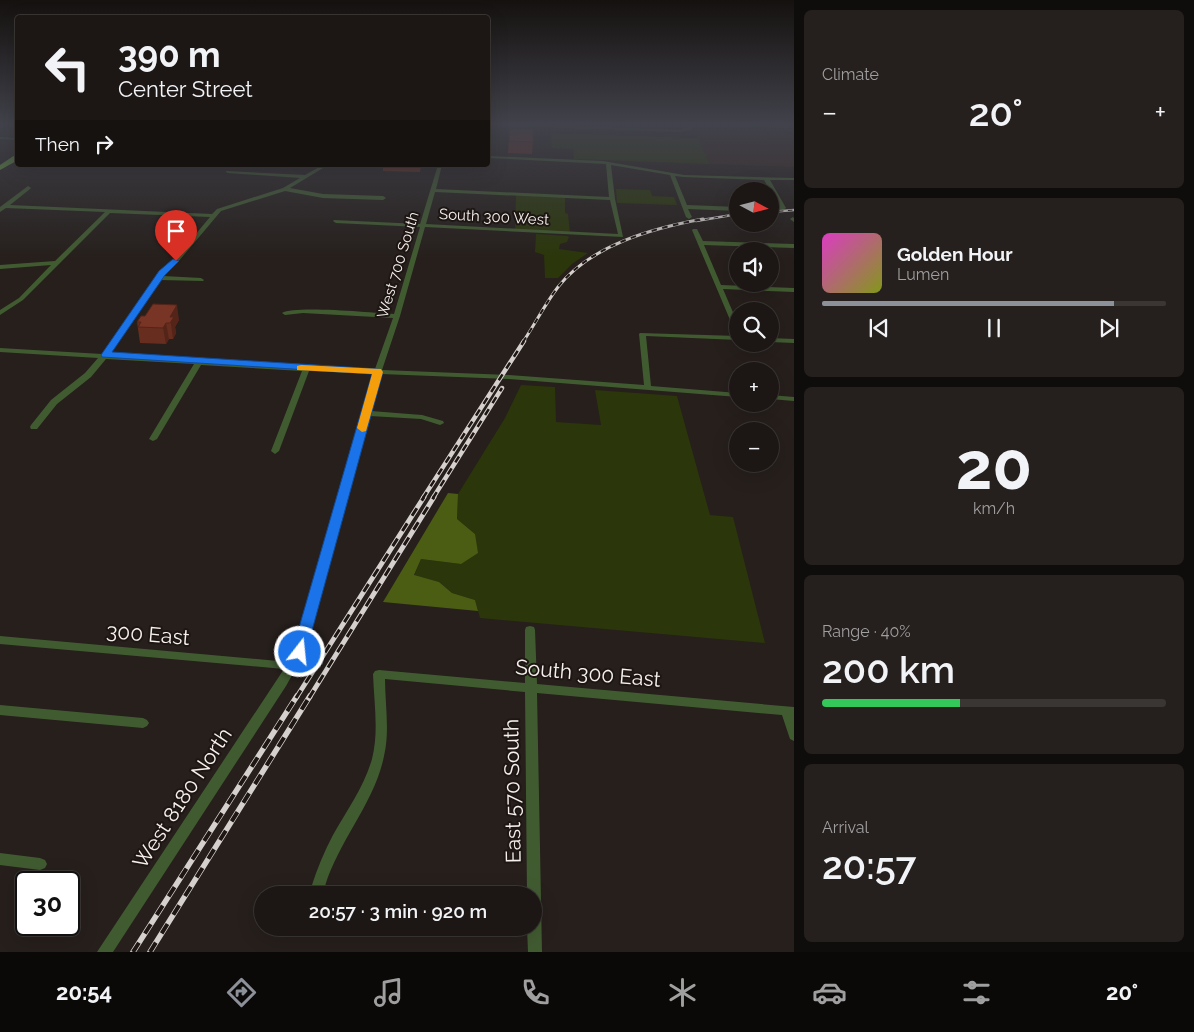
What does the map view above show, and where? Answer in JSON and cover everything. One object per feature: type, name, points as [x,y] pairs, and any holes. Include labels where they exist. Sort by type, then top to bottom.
[{"type":"street","points":[[34,427],[54,402],[88,375],[105,355],[159,278],[218,210],[285,189],[319,169]]},
{"type":"street","name":"West 700 South","points":[[366,413],[397,316],[439,169]]},
{"type":"street","points":[[609,169],[612,198],[621,236]]},
{"type":"street","points":[[642,169],[672,175],[794,179]]},
{"type":"street","points":[[228,172],[306,177]]},
{"type":"street","points":[[672,175],[689,218]]},
{"type":"street","points":[[766,178],[783,208],[779,208]]},
{"type":"street","points":[[0,210],[28,188]]},
{"type":"street","points":[[285,189],[323,196],[383,198]]},
{"type":"street","points":[[434,190],[612,198]]},
{"type":"street","points":[[6,206],[214,216]]},
{"type":"street","points":[[685,207],[729,209]]},
{"type":"street","points":[[0,312],[21,299],[109,211]]},
{"type":"street","name":"South 300 West","points":[[336,222],[621,236]]},
{"type":"street","points":[[695,230],[729,310]]},
{"type":"street","points":[[700,243],[794,246]]},
{"type":"street","points":[[0,267],[56,263]]},
{"type":"street","points":[[159,278],[202,280]]},
{"type":"street","points":[[720,287],[794,290]]},
{"type":"street","points":[[285,313],[303,311],[397,316]]},
{"type":"street","points":[[648,389],[642,334],[729,338]]},
{"type":"street","points":[[779,340],[794,341]]},
{"type":"street","points":[[0,350],[105,355],[306,369],[562,382],[729,394]]},
{"type":"street","points":[[153,439],[199,362]]},
{"type":"street","points":[[275,451],[306,369]]},
{"type":"street","points":[[779,398],[794,399]]},
{"type":"street","points":[[366,413],[422,417],[440,423]]},
{"type":"street","name":"West 8180 North","points":[[104,952],[300,652],[366,413]]},
{"type":"street","name":"East 570 South","points":[[530,630],[533,886]]},
{"type":"street","name":"300 East","points":[[0,640],[292,666]]},
{"type":"street","name":"South 300 East","points":[[318,886],[322,871],[366,787],[378,758],[380,734],[379,674],[790,712]]},
{"type":"street","points":[[0,710],[143,723]]},
{"type":"street","points":[[790,712],[794,736]]},
{"type":"street","points":[[0,859],[40,864]]},
{"type":"street","name":"East 570 South","points":[[534,936],[535,952]]},
{"type":"green space","points":[[616,189],[650,190],[652,196],[674,197],[677,205],[617,203]]},
{"type":"green space","points":[[516,195],[565,197],[565,213],[568,214],[570,233],[515,230]]},
{"type":"green space","points":[[536,234],[567,236],[569,237],[567,242],[560,244],[559,249],[588,253],[572,264],[558,278],[545,278],[544,255],[535,252]]},
{"type":"green space","points":[[521,385],[555,387],[556,422],[601,425],[595,390],[677,396],[710,515],[733,517],[765,643],[480,618],[475,600],[452,593],[439,582],[414,576],[421,559],[461,564],[475,534],[457,519],[458,494],[505,418]]},
{"type":"green space","points":[[448,493],[458,494],[457,519],[475,534],[478,553],[461,564],[421,559],[414,575],[439,582],[452,593],[475,600],[478,611],[383,602]]},
{"type":"building","points":[[153,304],[177,305],[170,317],[174,317],[163,328],[138,327],[141,322],[137,322],[141,316],[145,316]]},
{"type":"railway","points":[[779,211],[794,210]]},
{"type":"railway","points":[[696,221],[729,216]]},
{"type":"railway","points":[[523,342],[558,287],[572,272],[588,260],[605,249],[644,233],[703,219]]},
{"type":"railway","points":[[423,498],[524,341]]},
{"type":"railway","points":[[433,498],[502,388]]},
{"type":"railway","points":[[296,698],[424,497]]},
{"type":"railway","points":[[309,698],[434,497]]},
{"type":"railway","points":[[133,952],[297,696]]},
{"type":"railway","points":[[150,952],[310,696]]},
{"type":"slow traffic","points":[[301,368],[378,372],[362,428]]},
{"type":"route","points":[[176,261],[162,273],[105,355],[378,372],[300,652]]}]
